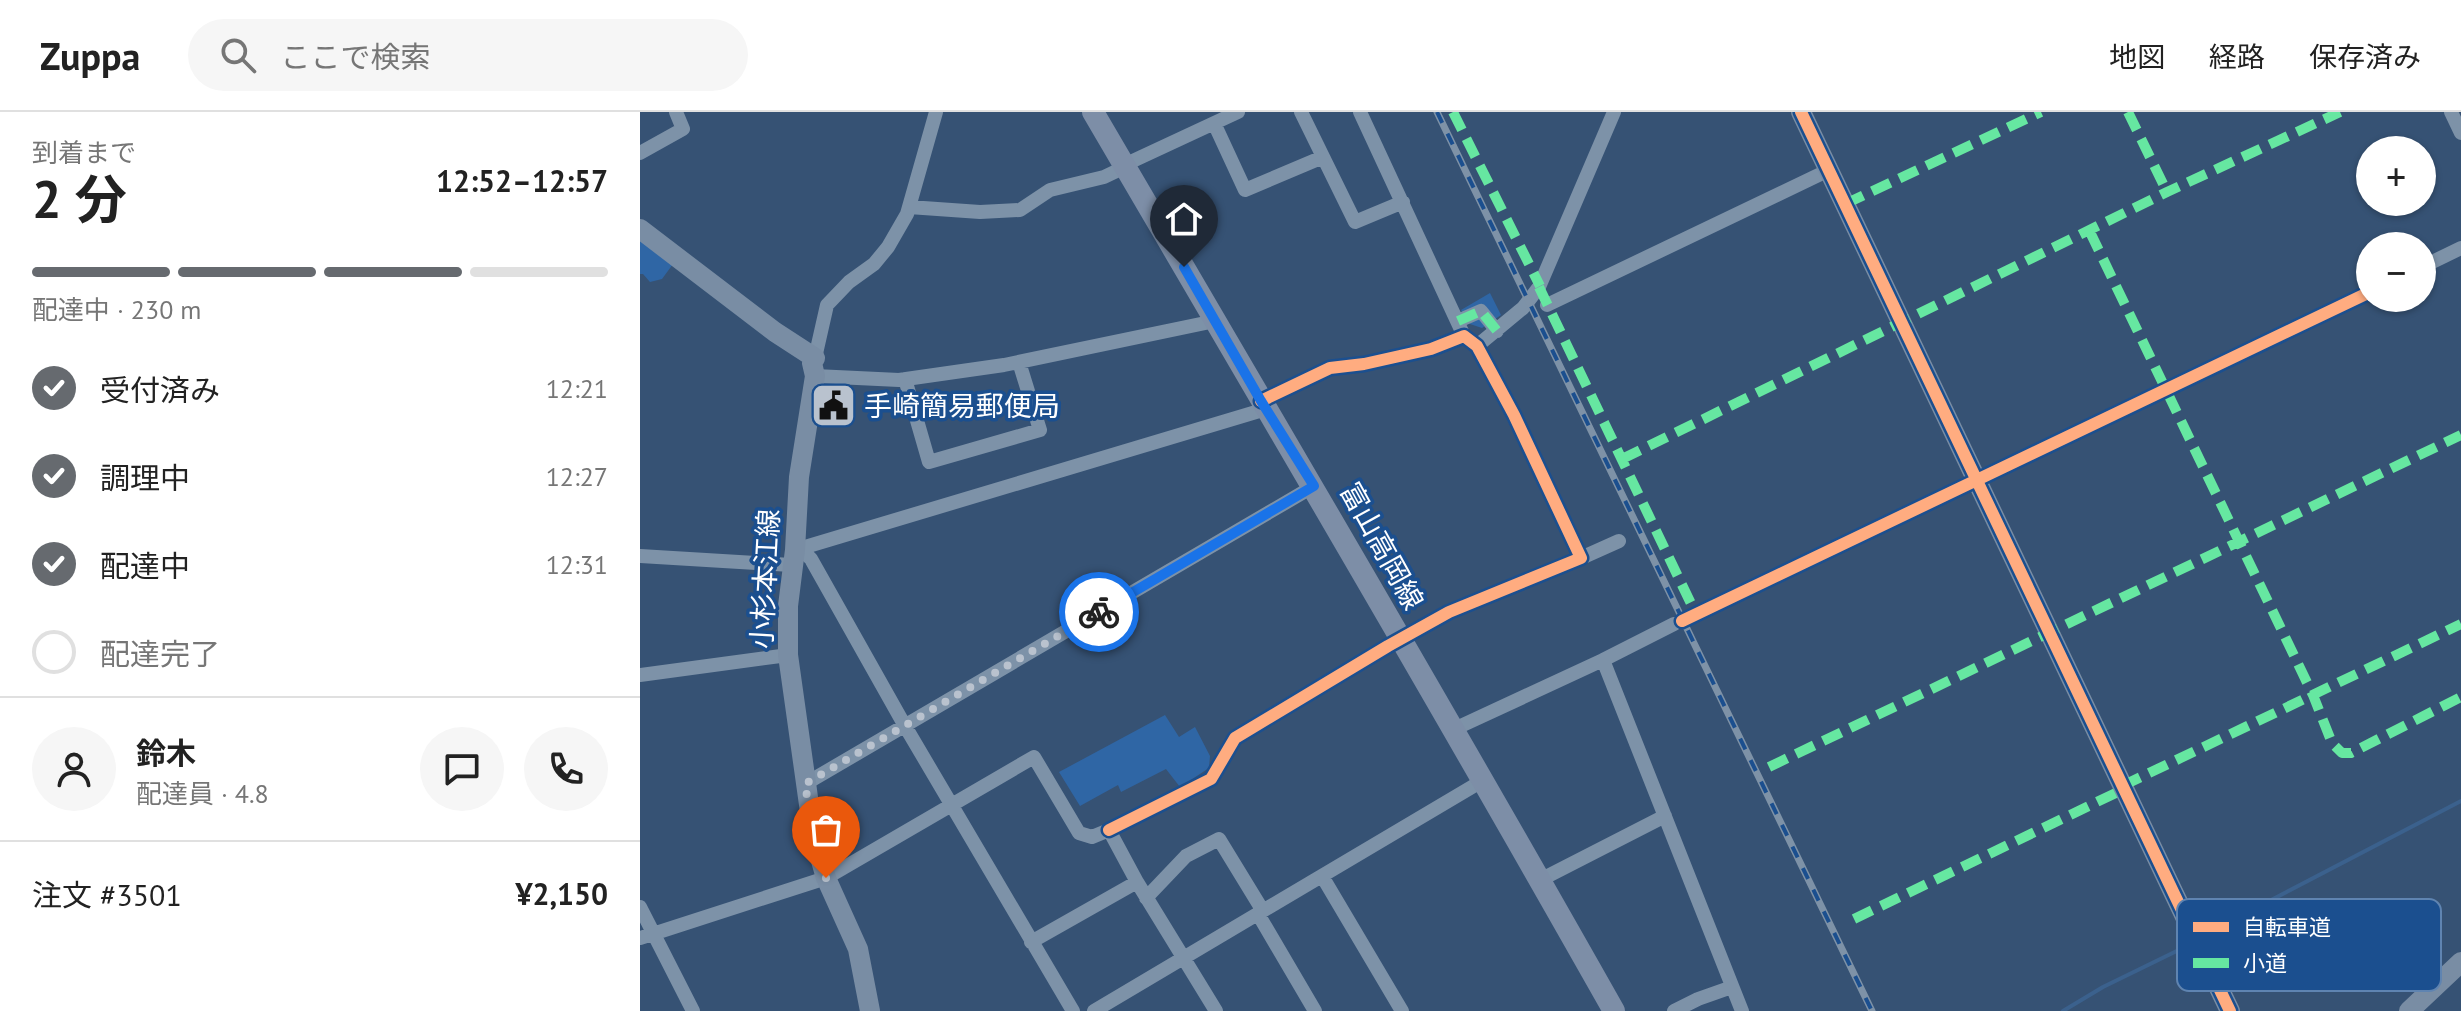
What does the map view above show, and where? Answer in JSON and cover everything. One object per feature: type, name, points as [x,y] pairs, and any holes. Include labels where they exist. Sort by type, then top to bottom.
[{"type":"main road","name":"富山高岡線","points":[[1093,112],[1314,486],[1614,1011]]},
{"type":"street","points":[[640,153],[683,129],[676,112]]},
{"type":"street","points":[[815,367],[827,305],[849,282],[874,264],[888,247],[909,207],[936,112]]},
{"type":"street","points":[[909,207],[980,212],[1020,210],[1050,190],[1104,177],[1238,112]]},
{"type":"street","points":[[1301,112],[1355,222],[1403,202]]},
{"type":"street","points":[[1360,112],[1461,328],[1477,346],[1514,415],[1581,558]]},
{"type":"street","points":[[1477,346],[1523,308],[1539,287],[1614,112]]},
{"type":"street","points":[[1801,112],[2177,900]]},
{"type":"street","points":[[2451,112],[2461,133]]},
{"type":"street","points":[[1214,123],[1245,190],[1323,157]]},
{"type":"street","points":[[1547,305],[1829,170]]},
{"type":"street","points":[[640,229],[775,332],[815,367],[905,379],[1019,362],[1215,321]]},
{"type":"street","points":[[2436,260],[2461,248]]},
{"type":"street","points":[[1452,730],[2356,299]]},
{"type":"street","points":[[640,556],[793,558],[1264,405],[1330,368],[1431,349],[1481,311],[1497,331]]},
{"type":"street","points":[[905,379],[929,462],[1040,430],[1019,362]]},
{"type":"street","name":"小杉本江線","points":[[815,367],[799,477],[788,655],[813,833],[826,878],[858,949],[870,1011]]},
{"type":"street","points":[[805,784],[1314,486]]},
{"type":"street","points":[[647,936],[826,878],[1034,757],[1079,833],[1092,837],[1211,779],[1235,738],[1449,612],[1619,541]]},
{"type":"street","points":[[793,558],[805,553],[811,559],[905,726],[1073,1011]]},
{"type":"street","points":[[640,675],[788,655]]},
{"type":"street","points":[[1603,660],[1742,1011]]},
{"type":"street","points":[[1094,1011],[1482,781]]},
{"type":"street","points":[[1540,880],[1665,816]]},
{"type":"street","points":[[1109,830],[1146,898],[1216,1011]]},
{"type":"street","points":[[1146,898],[1186,856],[1219,839],[1315,1011]]},
{"type":"street","points":[[1322,876],[1402,1011]]},
{"type":"street","points":[[1031,942],[1137,882]]},
{"type":"street","points":[[640,907],[647,936],[693,1011]]},
{"type":"street","points":[[2441,981],[2461,962]]},
{"type":"street","points":[[1674,1011],[1732,987]]},
{"type":"street","points":[[2220,991],[2230,1011]]},
{"type":"street","points":[[2409,1011],[2430,991]]},
{"type":"shaded area","points":[[640,239],[673,264],[662,279],[650,282],[640,274]]},
{"type":"shaded area","points":[[1490,293],[1501,315],[1482,328],[1470,324],[1461,310]]},
{"type":"shaded area","points":[[1165,715],[1179,737],[1195,727],[1210,756],[1209,768],[1180,787],[1166,769],[1121,792],[1118,785],[1080,806],[1059,772]]},
{"type":"waterway","points":[[2273,899],[2461,801]]},
{"type":"waterway","points":[[2063,1011],[2103,987],[2177,951]]},
{"type":"railway","points":[[1437,112],[1872,1011]]},
{"type":"marked path","points":[[1453,112],[1540,286]]},
{"type":"marked path","points":[[1845,204],[2041,112]]},
{"type":"marked path","points":[[2128,112],[2167,192]]},
{"type":"marked path","points":[[1622,459],[2167,192],[2340,112]]},
{"type":"marked path","points":[[2090,232],[2313,695],[2332,743],[2342,753],[2351,753],[2461,697]]},
{"type":"marked path","points":[[1539,287],[1696,614]]},
{"type":"marked path","points":[[1458,321],[1481,311],[1497,331]]},
{"type":"marked path","points":[[1769,767],[2461,435]]},
{"type":"marked path","points":[[2122,786],[2461,624]]},
{"type":"marked path","points":[[1854,919],[2124,789]]},
{"type":"cycle path","points":[[1801,112],[2177,900]]},
{"type":"cycle path","points":[[1682,621],[2356,299]]},
{"type":"cycle path","points":[[1109,830],[1211,779],[1235,738],[1388,646],[1449,612],[1581,558],[1514,415],[1477,346],[1464,336],[1431,349],[1330,368],[1261,401]]},
{"type":"cycle path","points":[[2220,991],[2230,1011]]},
{"type":"way so far","points":[[826,878],[813,833],[805,784],[1099,612]]},
{"type":"place","name":"手崎簡易郵便局","points":[[833,406]]},
{"type":"route","points":[[1099,612],[1314,486],[1184,267]]}]
